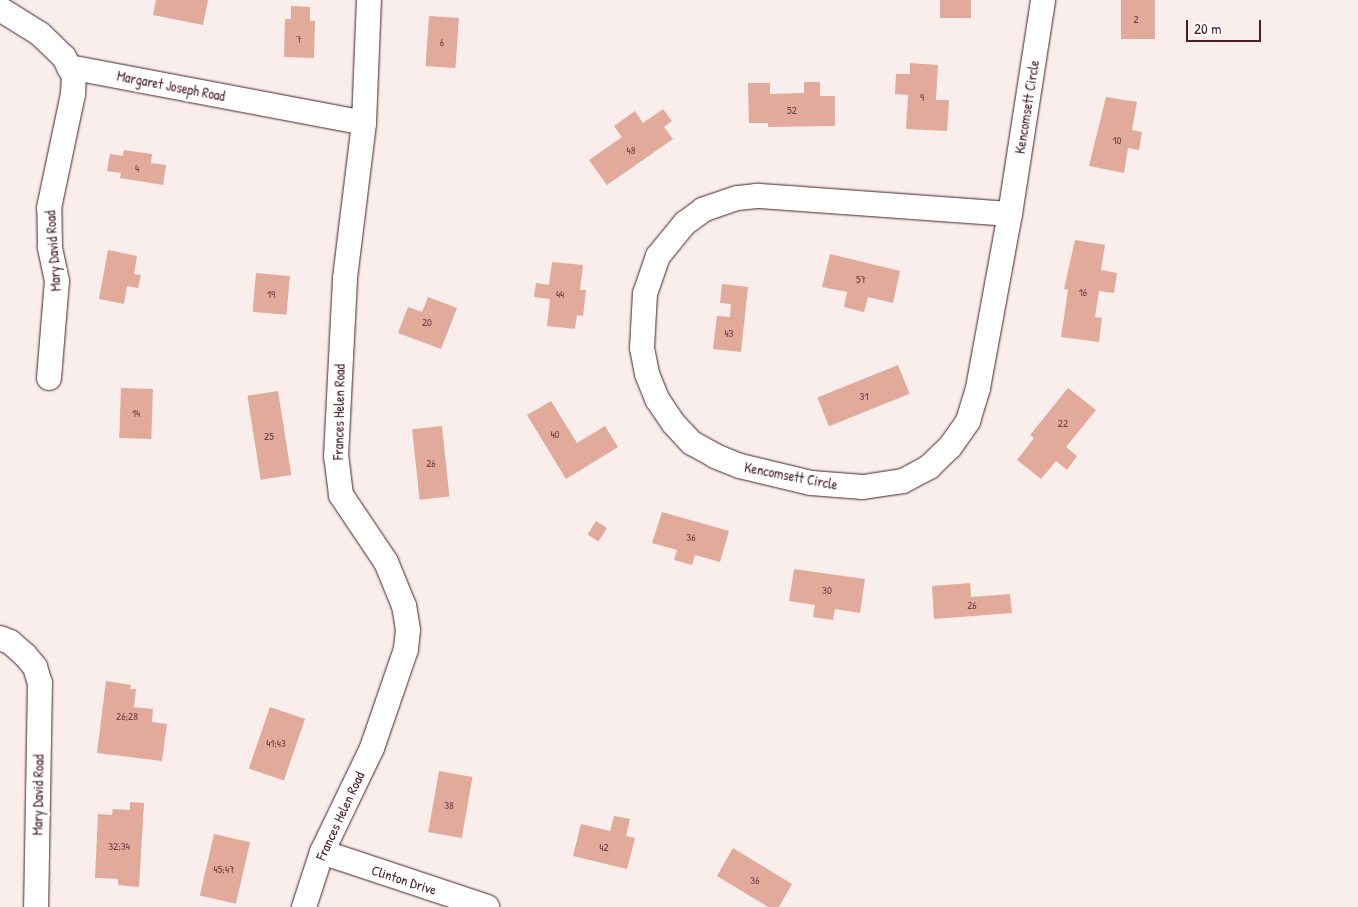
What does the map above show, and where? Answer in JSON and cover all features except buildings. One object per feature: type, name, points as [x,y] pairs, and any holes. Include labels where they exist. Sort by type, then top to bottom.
[{"type":"street","name":"Frances Helen Road","points":[[304,907],[322,852],[372,748],[406,649],[408,630],[404,606],[386,562],[341,495],[336,457],[345,278],[364,123],[369,0]]},
{"type":"street","name":"Kencomsett Circle","points":[[1010,214],[757,196],[738,198],[703,210],[686,223],[658,256],[644,293],[642,348],[647,374],[657,399],[674,424],[692,443],[740,466],[835,486],[883,486],[917,474],[950,447],[968,421],[974,405],[1010,214],[1043,0]]},
{"type":"street","points":[[0,9],[40,34],[64,58],[69,67]]},
{"type":"street","name":"Margaret Joseph Road","points":[[69,67],[364,123]]},
{"type":"street","name":"Mary David Road","points":[[49,378],[57,281],[50,247],[49,208],[73,94],[74,76],[69,67]]},
{"type":"street","name":"Mary David Road","points":[[0,638],[10,642],[25,655],[35,667],[40,682],[36,907]]},
{"type":"street","name":"Clinton Drive","points":[[322,852],[487,907]]}]
